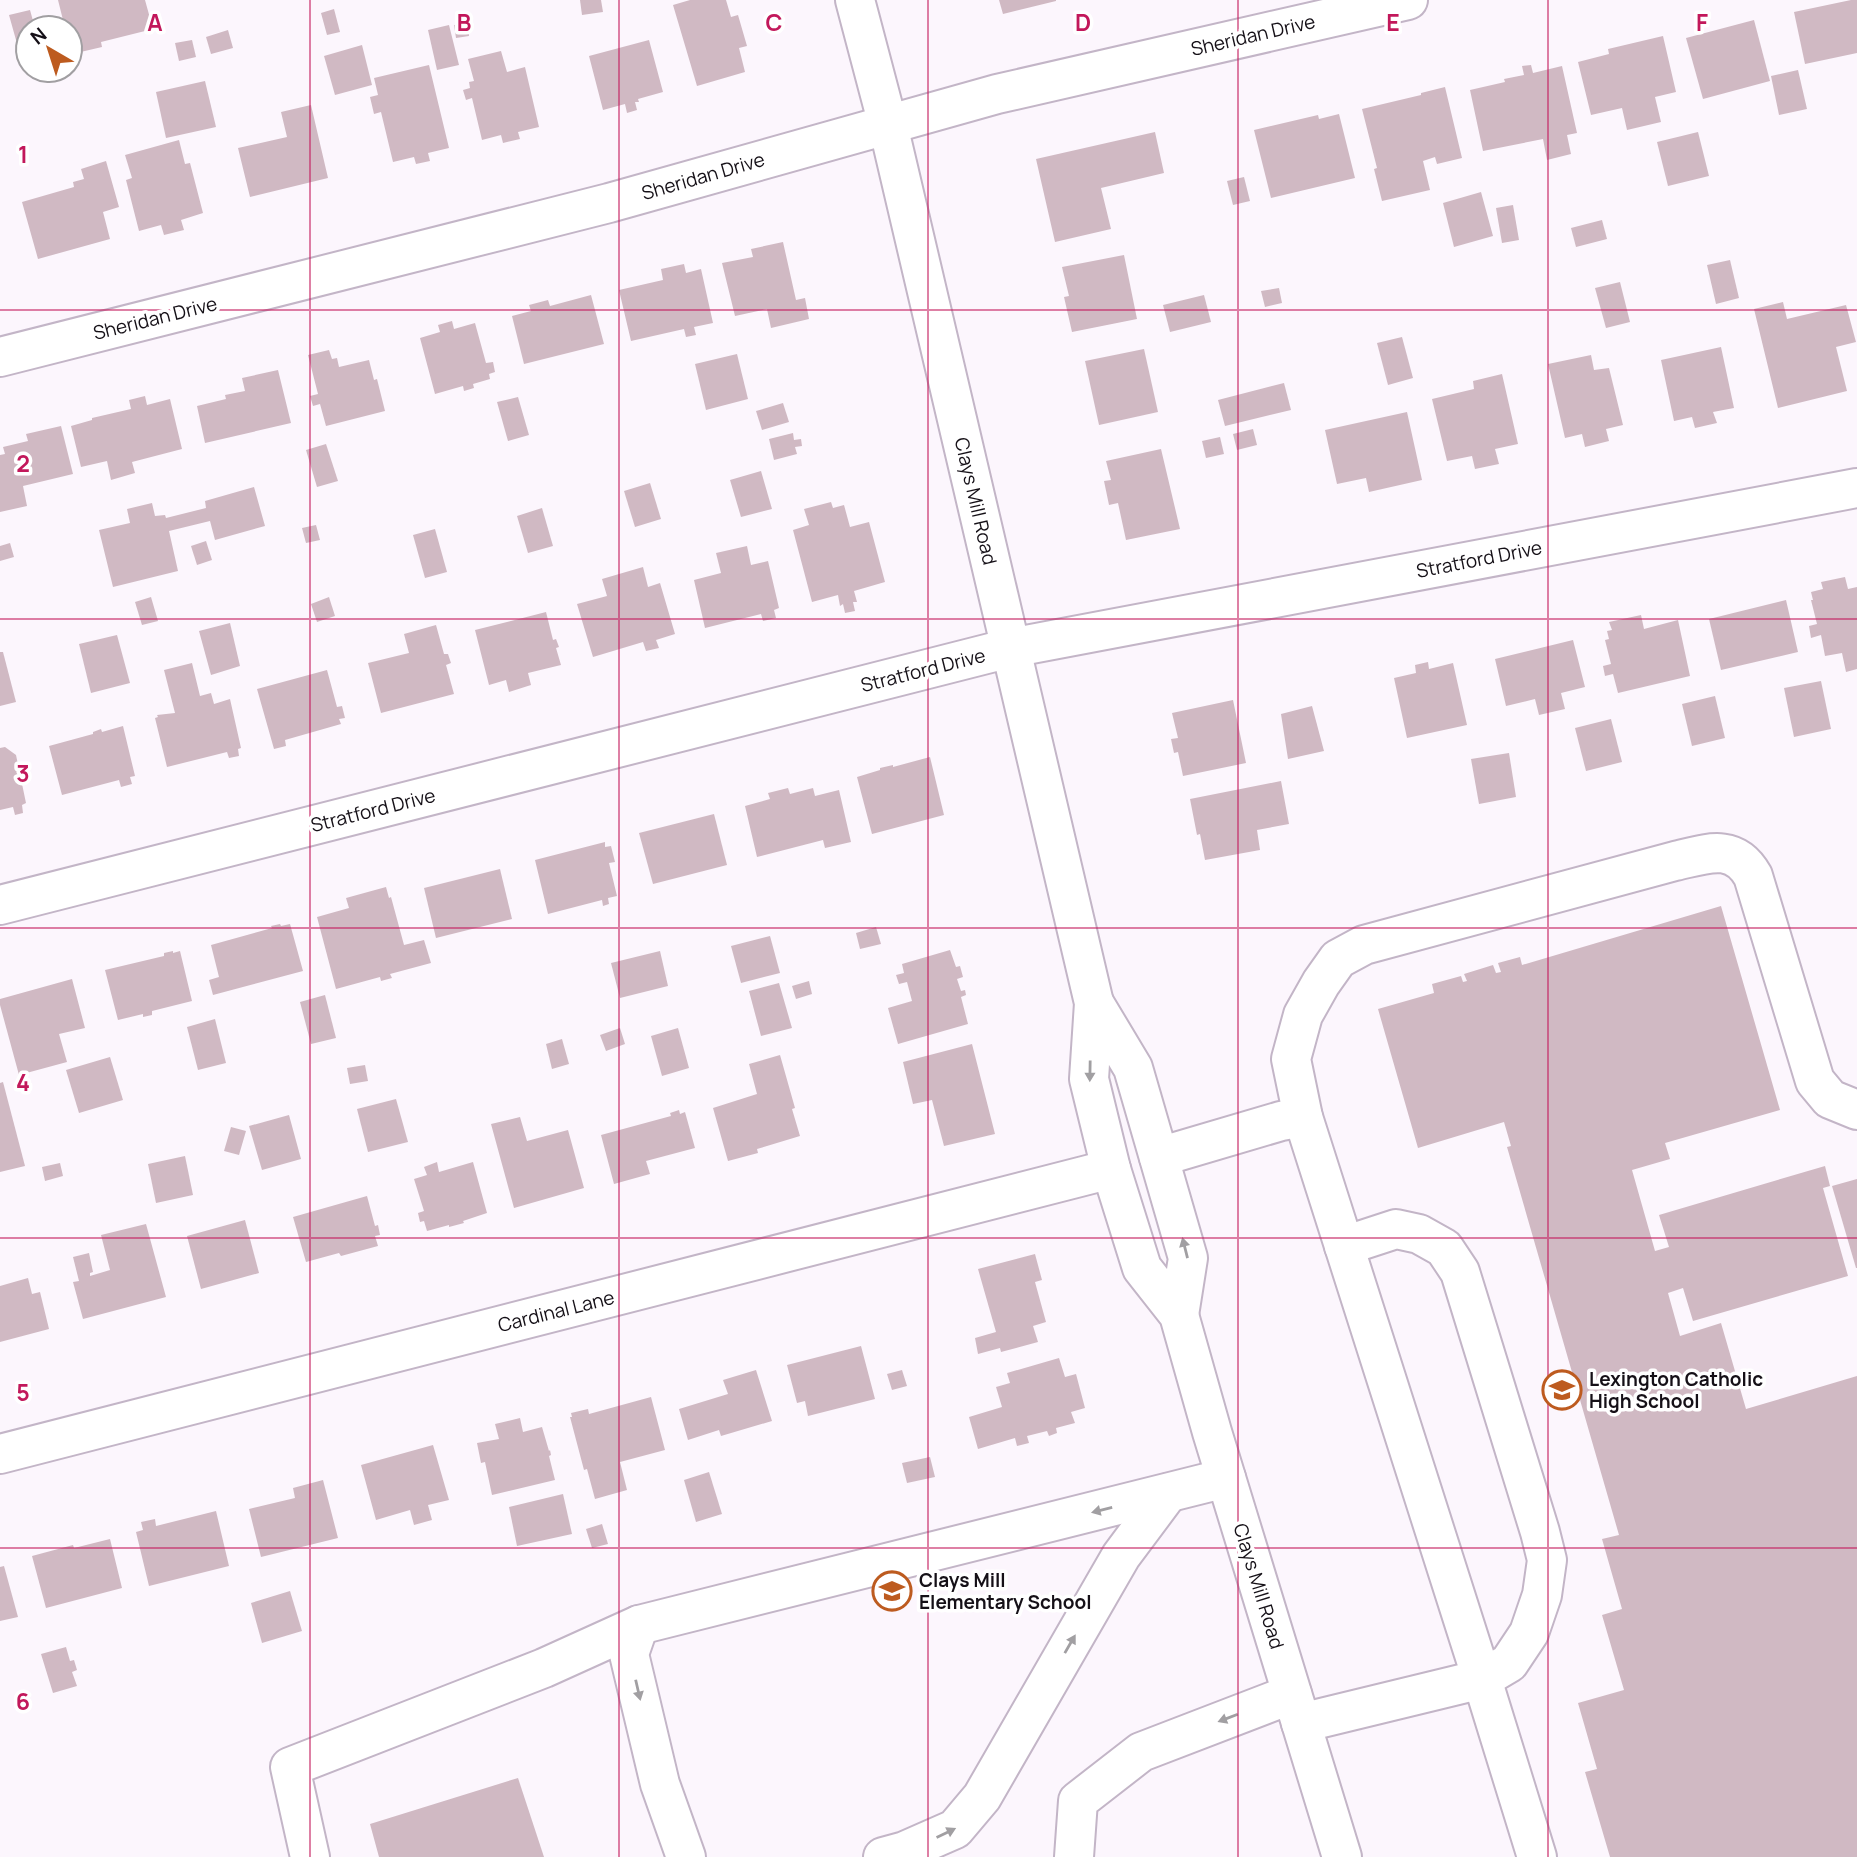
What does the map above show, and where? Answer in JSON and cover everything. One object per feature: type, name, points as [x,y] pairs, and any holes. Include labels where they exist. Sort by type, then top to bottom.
[{"type":"street","name":"Clays Mill Road","points":[[855,0],[888,125],[1094,1003],[1089,1079],[1111,1169],[1142,1268],[1179,1315],[1342,1857]]},
{"type":"street","name":"Sheridan Drive","points":[[0,357],[609,203],[997,93],[1408,0]]},
{"type":"street","name":"Stratford Drive","points":[[0,905],[1010,648],[1857,488]]},
{"type":"street","points":[[1537,1857],[1303,1117],[1291,1059],[1303,1015],[1338,960],[1364,945],[1675,861],[1712,853],[1728,854],[1740,858],[1753,876],[1815,1082],[1830,1099],[1857,1110]]},
{"type":"street","name":"Clays Mill Road","points":[[1094,1003],[1133,1068],[1188,1258],[1179,1315]]},
{"type":"street","points":[[1159,1157],[1303,1117]]},
{"type":"street","name":"Cardinal Lane","points":[[0,1454],[1111,1169]]},
{"type":"street","points":[[1074,1857],[1078,1801],[1141,1752],[1296,1708],[1482,1679],[1509,1663],[1529,1633],[1542,1595],[1547,1560],[1460,1272],[1444,1248],[1419,1234],[1396,1229],[1344,1246]]},
{"type":"street","points":[[310,1857],[290,1767],[544,1668],[639,1625],[1226,1478]]},
{"type":"street","points":[[883,1857],[905,1851],[956,1829],[982,1797],[1121,1556],[1168,1493]]},
{"type":"street","points":[[639,1625],[629,1654],[660,1784],[686,1857]]},
{"type":"building","points":[[58,0],[145,0],[153,29],[101,42],[102,47],[84,51],[84,14],[62,14]]},
{"type":"building","points":[[580,0],[601,0],[603,12],[582,15]]},
{"type":"building","points":[[690,0],[726,0],[731,17],[738,15],[747,46],[739,48],[745,72],[697,86],[673,5]]},
{"type":"building","points":[[999,0],[1056,0],[1056,1],[1003,14]]},
{"type":"building","points":[[1857,0],[1857,53],[1805,64],[1794,12]]},
{"type":"building","points":[[334,9],[340,32],[327,35],[321,13]]},
{"type":"building","points":[[30,10],[31,14],[14,14],[14,33],[9,15]]},
{"type":"building","points":[[1754,20],[1770,81],[1703,99],[1686,38]]},
{"type":"building","points":[[467,23],[469,36],[456,38],[454,25]]},
{"type":"building","points":[[449,25],[459,65],[437,70],[428,30]]},
{"type":"building","points":[[228,30],[233,48],[211,54],[206,37]]},
{"type":"building","points":[[1663,36],[1676,92],[1655,97],[1661,122],[1627,130],[1622,108],[1591,115],[1578,62],[1609,54],[1608,49]]},
{"type":"building","points":[[192,40],[196,57],[179,61],[175,43]]},
{"type":"building","points":[[649,40],[663,92],[638,99],[639,102],[635,102],[637,110],[627,113],[625,104],[603,110],[589,56]]},
{"type":"building","points":[[362,45],[372,85],[335,95],[324,56]]},
{"type":"building","points":[[501,51],[507,72],[525,67],[539,127],[518,132],[520,139],[503,143],[501,135],[482,140],[472,98],[466,100],[463,90],[470,88],[469,82],[474,81],[468,59]]},
{"type":"building","points":[[429,65],[449,148],[428,153],[430,161],[416,164],[414,157],[393,162],[381,112],[374,114],[370,97],[378,95],[374,78]]},
{"type":"building","points":[[1531,65],[1533,73],[1562,66],[1577,133],[1567,135],[1571,154],[1547,160],[1543,139],[1483,151],[1470,90],[1524,75],[1522,66]]},
{"type":"building","points":[[1798,70],[1807,109],[1779,115],[1771,76]]},
{"type":"building","points":[[205,81],[216,127],[166,138],[156,92]]},
{"type":"building","points":[[1445,87],[1462,158],[1437,164],[1435,157],[1423,161],[1430,190],[1382,201],[1374,169],[1377,168],[1362,109]]},
{"type":"building","points":[[311,105],[328,178],[250,197],[238,148],[287,137],[281,112]]},
{"type":"building","points":[[1339,114],[1355,178],[1271,198],[1254,130],[1318,115],[1319,119]]},
{"type":"building","points":[[1155,132],[1164,173],[1101,188],[1111,229],[1055,242],[1036,159]]},
{"type":"building","points":[[1698,132],[1709,176],[1668,186],[1657,142]]},
{"type":"building","points":[[179,140],[185,164],[190,163],[203,213],[181,220],[184,230],[164,235],[161,225],[139,231],[126,180],[132,178],[125,155]]},
{"type":"building","points":[[106,161],[119,207],[103,212],[110,239],[38,259],[22,202],[74,187],[73,182],[84,179],[81,169]]},
{"type":"building","points":[[1244,177],[1250,201],[1233,205],[1227,181]]},
{"type":"building","points":[[1481,192],[1493,236],[1454,247],[1443,203]]},
{"type":"building","points":[[1513,205],[1519,240],[1502,243],[1496,208]]},
{"type":"building","points":[[1602,220],[1607,239],[1576,247],[1571,228]]},
{"type":"building","points":[[783,242],[796,300],[805,298],[809,319],[771,328],[767,309],[735,316],[722,263],[753,257],[751,249]]},
{"type":"building","points":[[1124,255],[1137,319],[1072,332],[1064,297],[1069,296],[1062,267]]},
{"type":"building","points":[[1730,260],[1739,298],[1716,304],[1707,265]]},
{"type":"building","points":[[684,264],[686,273],[701,269],[713,323],[694,327],[696,335],[686,337],[684,329],[631,341],[619,290],[663,280],[661,269]]},
{"type":"building","points":[[1620,282],[1630,322],[1606,328],[1595,288]]},
{"type":"building","points":[[1279,288],[1282,303],[1265,307],[1261,291]]},
{"type":"building","points":[[591,295],[604,344],[524,364],[512,316],[531,311],[529,305],[548,300],[550,306]]},
{"type":"building","points":[[1204,295],[1211,322],[1170,332],[1163,305]]},
{"type":"building","points":[[1783,302],[1787,319],[1846,305],[1856,342],[1836,347],[1847,391],[1778,408],[1754,309]]},
{"type":"building","points":[[452,321],[454,329],[475,323],[486,363],[493,362],[495,372],[489,374],[490,379],[473,384],[474,388],[464,391],[463,386],[435,394],[420,338],[440,332],[438,325]]},
{"type":"building","points":[[1402,337],[1413,378],[1388,385],[1377,343]]},
{"type":"building","points":[[1721,347],[1734,408],[1713,412],[1717,423],[1695,428],[1692,417],[1674,421],[1661,360]]},
{"type":"building","points":[[1144,349],[1158,412],[1099,425],[1085,361]]},
{"type":"building","points":[[329,350],[332,359],[337,358],[339,367],[369,360],[385,411],[326,426],[320,404],[313,406],[310,396],[318,394],[308,355]]},
{"type":"building","points":[[737,354],[748,399],[706,410],[695,364]]},
{"type":"building","points":[[1591,355],[1594,370],[1609,368],[1623,425],[1606,429],[1609,441],[1585,447],[1582,434],[1565,438],[1548,364]]},
{"type":"building","points":[[278,370],[291,423],[205,443],[197,406],[226,399],[225,395],[245,391],[242,378]]},
{"type":"building","points":[[1502,374],[1518,444],[1495,449],[1499,464],[1475,469],[1472,456],[1447,461],[1432,399],[1474,389],[1473,381]]},
{"type":"building","points":[[1284,383],[1291,410],[1225,426],[1218,400]]},
{"type":"building","points":[[145,396],[147,405],[170,399],[182,449],[132,462],[135,473],[111,480],[107,461],[81,467],[71,426],[131,409],[129,400]]},
{"type":"building","points":[[518,397],[529,435],[508,441],[497,402]]},
{"type":"building","points":[[783,403],[789,422],[762,430],[756,411]]},
{"type":"building","points":[[1407,412],[1422,480],[1369,492],[1366,478],[1337,484],[1325,430]]},
{"type":"building","points":[[61,426],[73,474],[23,486],[27,506],[0,512],[0,455],[5,454],[3,447],[28,441],[26,434]]},
{"type":"building","points":[[1253,429],[1257,445],[1237,450],[1233,434]]},
{"type":"building","points":[[793,433],[794,440],[801,439],[802,446],[795,447],[797,454],[774,460],[769,439]]},
{"type":"building","points":[[1220,437],[1224,454],[1206,458],[1202,441]]},
{"type":"building","points":[[326,444],[338,481],[317,487],[306,450]]},
{"type":"building","points":[[1161,449],[1180,529],[1126,540],[1118,503],[1109,505],[1104,481],[1111,480],[1106,461]]},
{"type":"building","points":[[761,471],[772,509],[741,517],[730,480]]},
{"type":"building","points":[[650,483],[661,519],[635,527],[624,491]]},
{"type":"building","points":[[254,487],[265,526],[215,540],[210,521],[169,531],[178,571],[113,587],[99,530],[130,523],[127,509],[152,503],[155,516],[165,515],[166,518],[206,508],[205,501]]},
{"type":"building","points":[[831,502],[833,508],[844,505],[850,527],[869,522],[885,582],[854,591],[857,602],[853,602],[855,611],[845,613],[843,604],[840,606],[838,595],[812,602],[793,530],[809,525],[804,509]]},
{"type":"building","points":[[542,508],[553,546],[528,553],[517,516]]},
{"type":"building","points":[[316,525],[320,540],[306,543],[302,528]]},
{"type":"building","points":[[435,529],[447,572],[425,578],[413,535]]},
{"type":"building","points":[[206,541],[212,560],[197,565],[191,546]]},
{"type":"building","points":[[10,543],[14,557],[0,561],[0,546]]},
{"type":"building","points":[[747,546],[751,565],[768,561],[779,608],[774,610],[776,618],[763,621],[761,614],[705,628],[694,580],[721,573],[716,553]]},
{"type":"building","points":[[643,567],[648,587],[660,583],[675,634],[656,640],[659,648],[646,651],[643,642],[593,657],[577,604],[607,596],[602,579]]},
{"type":"building","points":[[1845,577],[1848,589],[1857,587],[1857,669],[1846,672],[1842,653],[1825,656],[1821,635],[1811,638],[1809,626],[1817,624],[1811,592],[1823,589],[1821,582]]},
{"type":"building","points":[[151,597],[158,621],[142,625],[135,602]]},
{"type":"building","points":[[329,597],[335,616],[317,622],[311,604]]},
{"type":"building","points":[[1786,600],[1798,652],[1721,670],[1709,619]]},
{"type":"building","points":[[546,612],[553,640],[556,639],[559,647],[556,648],[561,665],[528,673],[531,685],[509,692],[506,680],[489,685],[475,630]]},
{"type":"building","points":[[1641,615],[1644,629],[1678,620],[1690,676],[1618,693],[1613,674],[1605,676],[1603,666],[1611,664],[1605,640],[1609,639],[1607,631],[1612,630],[1609,622]]},
{"type":"building","points":[[230,623],[240,666],[211,675],[199,631]]},
{"type":"building","points":[[436,625],[444,654],[448,654],[451,663],[446,665],[454,694],[381,713],[368,663],[409,653],[404,634]]},
{"type":"building","points":[[117,635],[130,683],[91,693],[79,644]]},
{"type":"building","points":[[1573,640],[1585,687],[1561,693],[1565,709],[1539,715],[1535,699],[1506,706],[1495,659]]},
{"type":"building","points":[[0,652],[3,652],[16,702],[0,706]]},
{"type":"building","points":[[1428,662],[1429,669],[1453,663],[1467,725],[1407,738],[1394,678],[1416,673],[1415,665]]},
{"type":"building","points":[[192,663],[200,696],[211,693],[214,704],[230,699],[241,748],[238,749],[239,756],[229,758],[227,752],[167,767],[155,718],[157,715],[175,713],[164,670]]},
{"type":"building","points":[[327,670],[337,707],[342,706],[345,718],[339,719],[341,724],[285,740],[286,746],[274,749],[257,689]]},
{"type":"building","points":[[1821,681],[1831,729],[1794,737],[1784,688]]},
{"type":"building","points":[[1715,696],[1725,738],[1692,746],[1682,704]]},
{"type":"building","points":[[1233,700],[1246,763],[1183,776],[1178,752],[1174,753],[1171,739],[1178,738],[1172,713]]},
{"type":"building","points":[[1312,706],[1324,751],[1288,759],[1281,714]]},
{"type":"building","points":[[1611,719],[1622,762],[1586,771],[1575,728]]},
{"type":"building","points":[[123,726],[135,776],[130,777],[132,784],[121,787],[119,780],[62,795],[49,746],[93,734],[101,729],[102,732]]},
{"type":"building","points":[[5,747],[16,755],[26,803],[22,805],[23,813],[15,815],[13,807],[0,810],[0,748]]},
{"type":"building","points":[[1509,753],[1516,797],[1479,804],[1471,759]]},
{"type":"building","points":[[930,757],[944,815],[872,834],[857,777],[880,768]]},
{"type":"building","points":[[1281,781],[1289,824],[1257,830],[1260,850],[1205,860],[1190,799]]},
{"type":"building","points":[[788,788],[790,794],[813,788],[815,796],[839,790],[851,842],[825,848],[823,840],[757,857],[745,806],[770,799],[768,793]]},
{"type":"building","points":[[714,814],[727,865],[653,884],[639,833]]},
{"type":"building","points":[[605,842],[605,847],[611,846],[615,862],[609,863],[617,896],[608,898],[609,904],[603,906],[602,900],[548,914],[535,860]]},
{"type":"building","points":[[500,869],[512,919],[436,938],[424,888]]},
{"type":"building","points":[[386,887],[404,945],[424,940],[431,963],[390,974],[392,978],[381,981],[380,977],[336,989],[317,917],[349,908],[346,898]]},
{"type":"building","points":[[1721,906],[1780,1110],[1665,1143],[1670,1159],[1632,1170],[1655,1251],[1669,1247],[1659,1215],[1825,1166],[1830,1186],[1823,1188],[1848,1276],[1693,1321],[1683,1288],[1668,1293],[1680,1336],[1721,1323],[1746,1409],[1857,1376],[1857,1857],[1610,1857],[1585,1772],[1597,1769],[1578,1703],[1624,1690],[1602,1615],[1622,1609],[1602,1539],[1619,1535],[1507,1147],[1511,1146],[1504,1122],[1418,1148],[1378,1009],[1434,993],[1432,984],[1461,976],[1463,982],[1467,981],[1464,974],[1493,965],[1496,973],[1501,972],[1498,963],[1520,957],[1522,965]]},
{"type":"building","points":[[280,924],[290,924],[303,971],[213,995],[209,980],[219,977],[211,945]]},
{"type":"building","points":[[876,927],[881,944],[860,949],[856,933]]},
{"type":"building","points":[[770,936],[780,973],[741,983],[731,946]]},
{"type":"building","points":[[950,950],[963,977],[957,979],[961,991],[965,990],[966,995],[961,997],[968,1024],[898,1044],[888,1008],[912,1001],[907,982],[899,984],[896,975],[904,973],[902,964]]},
{"type":"building","points":[[180,951],[192,1001],[152,1011],[152,1015],[143,1017],[143,1014],[118,1020],[105,970],[164,956],[164,953]]},
{"type":"building","points":[[660,951],[668,986],[620,998],[611,963]]},
{"type":"building","points":[[72,979],[85,1028],[59,1034],[67,1062],[19,1075],[0,999]]},
{"type":"building","points":[[809,981],[812,994],[796,999],[792,986]]},
{"type":"building","points":[[779,983],[792,1028],[761,1036],[749,991]]},
{"type":"building","points":[[325,995],[336,1038],[311,1044],[300,1002]]},
{"type":"building","points":[[215,1019],[226,1063],[198,1070],[187,1027]]},
{"type":"building","points":[[620,1028],[625,1044],[606,1051],[600,1035]]},
{"type":"building","points":[[678,1028],[689,1068],[662,1076],[651,1036]]},
{"type":"building","points":[[562,1039],[569,1064],[552,1069],[546,1044]]},
{"type":"building","points":[[972,1044],[995,1134],[944,1146],[932,1100],[913,1104],[903,1062]]},
{"type":"building","points":[[780,1055],[800,1136],[757,1149],[758,1153],[728,1161],[713,1108],[757,1094],[749,1064]]},
{"type":"building","points":[[110,1057],[123,1100],[79,1113],[66,1070]]},
{"type":"building","points":[[365,1065],[368,1081],[350,1084],[347,1068]]},
{"type":"building","points":[[3,1082],[25,1166],[0,1172],[0,1083]]},
{"type":"building","points":[[396,1099],[408,1142],[368,1152],[357,1109]]},
{"type":"building","points":[[679,1110],[680,1114],[685,1112],[695,1148],[646,1161],[650,1174],[614,1184],[601,1135],[671,1116],[670,1113]]},
{"type":"building","points":[[289,1115],[301,1159],[262,1170],[249,1126]]},
{"type":"building","points":[[520,1117],[527,1141],[568,1130],[584,1188],[514,1208],[491,1124]]},
{"type":"building","points":[[231,1127],[246,1131],[239,1155],[224,1151]]},
{"type":"building","points":[[185,1156],[193,1195],[156,1203],[148,1164]]},
{"type":"building","points":[[437,1162],[439,1172],[473,1162],[487,1213],[463,1221],[464,1223],[427,1231],[424,1221],[420,1222],[418,1213],[424,1211],[414,1179],[427,1175],[424,1167]]},
{"type":"building","points":[[60,1163],[63,1176],[45,1181],[42,1167]]},
{"type":"building","points":[[1857,1179],[1857,1268],[1856,1268],[1832,1186]]},
{"type":"building","points":[[367,1196],[375,1226],[378,1225],[380,1235],[375,1236],[378,1246],[306,1262],[293,1217]]},
{"type":"building","points":[[245,1220],[259,1273],[201,1289],[187,1236]]},
{"type":"building","points":[[146,1224],[166,1297],[83,1319],[73,1282],[79,1281],[73,1257],[89,1253],[93,1272],[90,1276],[110,1270],[101,1235]]},
{"type":"building","points":[[1035,1254],[1042,1280],[1035,1282],[1046,1322],[1033,1326],[1038,1342],[1001,1352],[1000,1348],[978,1354],[975,1338],[996,1332],[978,1269]]},
{"type":"building","points":[[28,1278],[32,1294],[40,1292],[49,1329],[0,1342],[0,1286]]},
{"type":"building","points":[[861,1346],[875,1399],[808,1416],[805,1401],[797,1403],[787,1365]]},
{"type":"building","points":[[1059,1358],[1065,1377],[1076,1374],[1085,1408],[1071,1412],[1075,1423],[1056,1428],[1057,1433],[1049,1436],[1047,1431],[1027,1436],[1029,1443],[1017,1446],[1015,1438],[978,1449],[969,1417],[1002,1407],[996,1387],[1010,1383],[1007,1373]]},
{"type":"building","points":[[756,1370],[772,1421],[721,1436],[719,1430],[688,1440],[679,1409],[728,1394],[723,1380]]},
{"type":"building","points":[[902,1370],[907,1386],[892,1390],[887,1374]]},
{"type":"building","points":[[651,1397],[665,1450],[620,1462],[627,1490],[595,1499],[587,1469],[584,1470],[571,1413],[588,1409],[589,1414]]},
{"type":"building","points":[[520,1418],[523,1432],[542,1427],[550,1450],[555,1480],[492,1495],[485,1462],[481,1463],[477,1443],[499,1439],[495,1424]]},
{"type":"building","points":[[433,1445],[449,1500],[428,1505],[432,1520],[414,1525],[410,1510],[376,1520],[361,1465]]},
{"type":"building","points":[[930,1457],[935,1477],[907,1483],[902,1463]]},
{"type":"building","points":[[709,1472],[722,1514],[696,1522],[684,1480]]},
{"type":"building","points":[[323,1480],[338,1538],[261,1557],[249,1509],[295,1498],[293,1488]]},
{"type":"building","points":[[563,1494],[572,1534],[517,1546],[509,1507]]},
{"type":"building","points":[[216,1511],[229,1566],[149,1586],[136,1532],[143,1530],[141,1522],[155,1519],[156,1526]]},
{"type":"building","points":[[602,1524],[608,1544],[592,1548],[586,1529]]},
{"type":"building","points":[[110,1539],[122,1588],[46,1608],[32,1556]]},
{"type":"building","points":[[4,1566],[18,1617],[0,1621],[0,1567]]},
{"type":"building","points":[[290,1591],[302,1631],[262,1643],[251,1603]]},
{"type":"building","points":[[66,1647],[70,1661],[74,1660],[77,1670],[72,1672],[77,1686],[53,1693],[41,1654]]},
{"type":"building","points":[[518,1778],[544,1857],[379,1857],[370,1824]]},
{"type":"place","name":"Lexington Catholic High School","points":[[1562,1390]]},
{"type":"place","name":"Clays Mill Elementary School","points":[[892,1591]]}]
